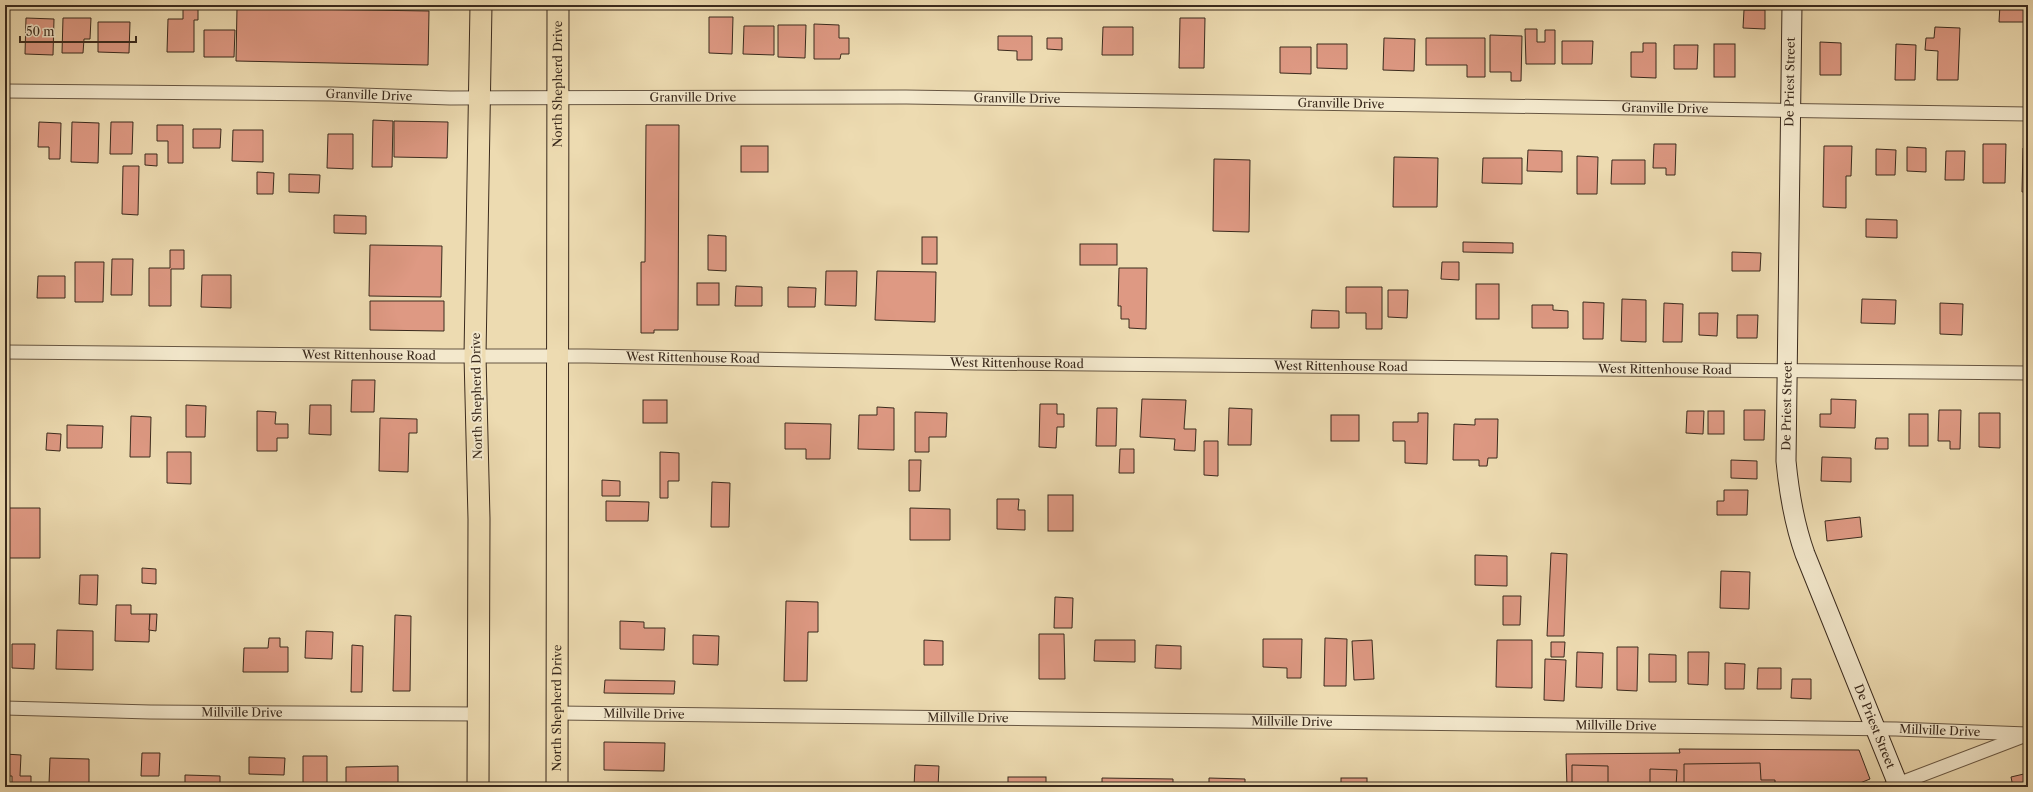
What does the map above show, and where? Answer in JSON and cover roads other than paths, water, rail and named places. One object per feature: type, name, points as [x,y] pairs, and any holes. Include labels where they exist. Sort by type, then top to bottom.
[{"type":"main road","name":"North Shepherd Drive","points":[[478,787],[479,519],[475,356],[481,5]]},
{"type":"main road","name":"North Shepherd Drive","points":[[557,787],[556,356],[558,5]]},
{"type":"street","name":"De Priest Street","points":[[1792,5],[1786,460],[1790,500],[1797,532],[1896,786]]},
{"type":"street","name":"Granville Drive","points":[[5,91],[332,94],[479,98],[906,97],[2028,114]]},
{"type":"street","name":"West Rittenhouse Road","points":[[5,352],[556,356],[2028,374]]},
{"type":"street","name":"Millville Drive","points":[[5,708],[158,712],[479,714]]},
{"type":"street","name":"Millville Drive","points":[[558,713],[1875,729],[2027,734]]},
{"type":"street","points":[[1896,786],[2027,734]]}]
